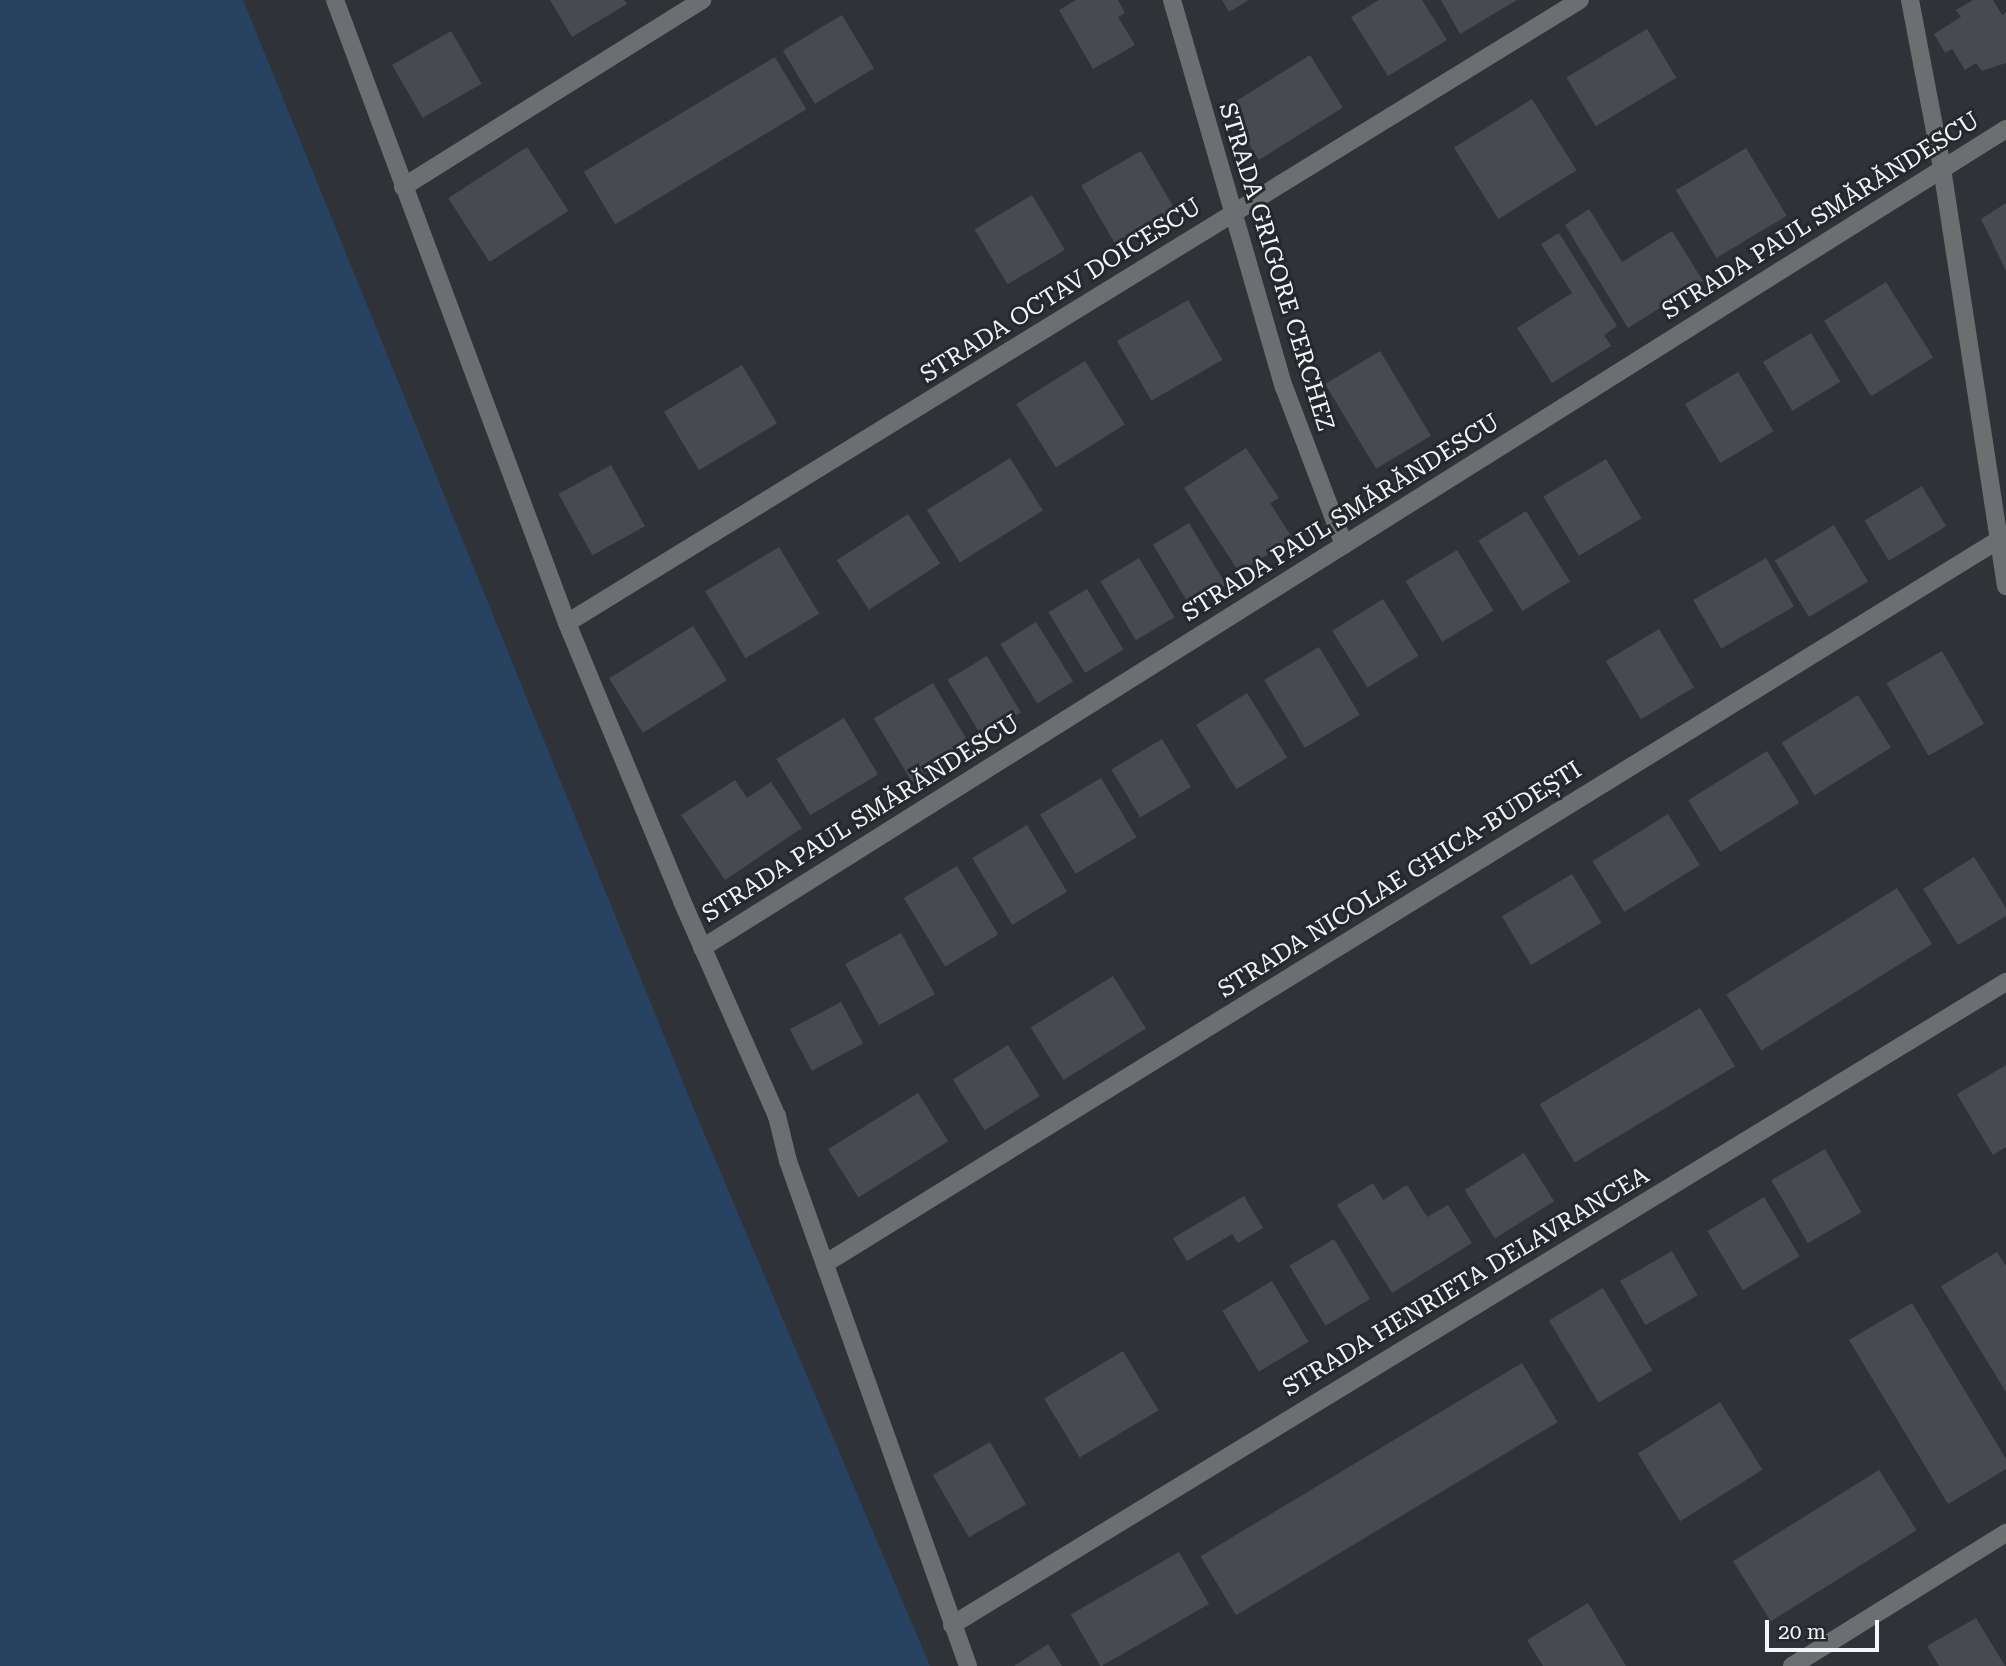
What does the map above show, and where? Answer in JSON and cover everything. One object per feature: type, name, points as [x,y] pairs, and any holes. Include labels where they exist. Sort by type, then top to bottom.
[{"type":"street","points":[[335,0],[402,187],[567,623],[702,948],[777,1115],[788,1161],[968,1666]]},
{"type":"street","points":[[402,187],[702,0]]},
{"type":"street","name":"STRADA GRIGORE CERCHEZ","points":[[1171,0],[1231,215],[1284,387],[1344,545]]},
{"type":"street","name":"STRADA OCTAV DOICESCU","points":[[567,623],[1580,0]]},
{"type":"street","points":[[1910,0],[2001,508],[2000,539],[2006,586]]},
{"type":"street","name":"STRADA PAUL SMĂRĂNDESCU","points":[[702,948],[2006,128]]},
{"type":"street","name":"STRADA NICOLAE GHICA-BUDEȘTI","points":[[826,1264],[2000,539]]},
{"type":"street","name":"STRADA HENRIETA DELAVRANCEA","points":[[952,1625],[2006,982]]},
{"type":"street","points":[[1792,1666],[2006,1533]]},
{"type":"shaded area","points":[[0,0],[243,0],[695,1112],[930,1666],[0,1666]]},
{"type":"building","points":[[550,0],[624,0],[627,4],[572,37]]},
{"type":"building","points":[[1076,0],[1118,0],[1125,13],[1118,17],[1135,45],[1093,69],[1059,10]]},
{"type":"building","points":[[1222,0],[1249,0],[1229,12]]},
{"type":"building","points":[[1379,0],[1422,0],[1447,40],[1388,76],[1351,17]]},
{"type":"building","points":[[1441,0],[1517,0],[1460,34]]},
{"type":"building","points":[[1973,0],[1993,0],[2002,15],[2006,12],[2006,63],[1982,71],[1976,63],[1965,70],[1952,49],[1945,53],[1934,34],[1961,17],[1956,10]]},
{"type":"building","points":[[842,15],[874,68],[815,104],[783,51]]},
{"type":"building","points":[[1647,29],[1676,78],[1596,126],[1566,77]]},
{"type":"building","points":[[451,31],[482,84],[423,118],[392,65]]},
{"type":"building","points":[[1310,55],[1343,108],[1259,160],[1226,107]]},
{"type":"building","points":[[775,57],[806,109],[615,224],[584,172]]},
{"type":"building","points":[[1532,99],[1577,170],[1498,219],[1454,148]]},
{"type":"building","points":[[527,147],[568,211],[490,262],[448,198]]},
{"type":"building","points":[[1746,148],[1787,216],[1716,258],[1676,190]]},
{"type":"building","points":[[1141,151],[1174,209],[1115,244],[1081,186]]},
{"type":"building","points":[[1032,195],[1065,250],[1008,284],[975,230]]},
{"type":"building","points":[[2006,203],[2006,271],[1981,219]]},
{"type":"building","points":[[1589,209],[1622,262],[1672,231],[1703,281],[1628,328],[1565,225]]},
{"type":"building","points":[[1559,233],[1617,326],[1604,335],[1611,346],[1552,383],[1517,328],[1572,293],[1541,244]]},
{"type":"building","points":[[1886,282],[1933,357],[1871,396],[1824,321]]},
{"type":"building","points":[[1188,300],[1222,360],[1151,401],[1117,341]]},
{"type":"building","points":[[1811,333],[1840,382],[1792,411],[1763,362]]},
{"type":"building","points":[[1380,351],[1431,436],[1376,469],[1325,384]]},
{"type":"building","points":[[1085,361],[1125,425],[1056,468],[1016,404]]},
{"type":"building","points":[[742,365],[777,423],[699,470],[664,412]]},
{"type":"building","points":[[1738,372],[1774,431],[1720,463],[1685,404]]},
{"type":"building","points":[[1246,448],[1279,498],[1270,503],[1293,539],[1239,572],[1184,488]]},
{"type":"building","points":[[1010,458],[1043,511],[960,563],[927,510]]},
{"type":"building","points":[[1606,459],[1642,518],[1579,556],[1543,497]]},
{"type":"building","points":[[611,465],[645,526],[592,555],[559,494]]},
{"type":"building","points":[[1922,486],[1946,526],[1889,561],[1865,521]]},
{"type":"building","points":[[1526,511],[1570,581],[1522,611],[1479,541]]},
{"type":"building","points":[[908,514],[940,563],[869,610],[837,560]]},
{"type":"building","points":[[1189,523],[1226,585],[1190,606],[1153,545]]},
{"type":"building","points":[[1834,525],[1868,582],[1809,617],[1775,561]]},
{"type":"building","points":[[779,547],[819,614],[745,658],[705,591]]},
{"type":"building","points":[[1457,550],[1494,611],[1442,642],[1406,581]]},
{"type":"building","points":[[1139,558],[1175,617],[1136,640],[1100,581]]},
{"type":"building","points":[[1766,558],[1794,606],[1721,648],[1693,600]]},
{"type":"building","points":[[1087,589],[1124,650],[1085,673],[1048,612]]},
{"type":"building","points":[[1383,599],[1419,656],[1368,688],[1332,631]]},
{"type":"building","points":[[1036,622],[1073,681],[1037,704],[1000,644]]},
{"type":"building","points":[[693,626],[727,680],[643,733],[609,678]]},
{"type":"building","points":[[1659,629],[1694,687],[1641,719],[1606,661]]},
{"type":"building","points":[[1319,647],[1360,715],[1305,748],[1264,680]]},
{"type":"building","points":[[1942,651],[1984,724],[1929,756],[1887,683]]},
{"type":"building","points":[[987,656],[1021,713],[982,736],[948,680]]},
{"type":"building","points":[[933,683],[971,746],[912,782],[874,719]]},
{"type":"building","points":[[1247,693],[1287,757],[1236,789],[1196,725]]},
{"type":"building","points":[[1858,695],[1891,748],[1815,795],[1782,743]]},
{"type":"building","points":[[844,718],[878,775],[810,815],[776,759]]},
{"type":"building","points":[[1162,739],[1191,787],[1140,817],[1111,769]]},
{"type":"building","points":[[1767,751],[1799,803],[1720,852],[1688,800]]},
{"type":"building","points":[[1101,778],[1137,837],[1076,874],[1040,815]]},
{"type":"building","points":[[735,780],[747,798],[771,782],[802,828],[725,880],[681,815]]},
{"type":"building","points":[[1668,814],[1700,865],[1624,912],[1593,861]]},
{"type":"building","points":[[1027,825],[1067,892],[1012,925],[972,858]]},
{"type":"building","points":[[1974,857],[2006,908],[2006,916],[1958,945],[1923,889]]},
{"type":"building","points":[[957,866],[998,935],[945,967],[904,898]]},
{"type":"building","points":[[1572,874],[1601,923],[1531,965],[1502,916]]},
{"type":"building","points":[[1897,888],[1932,944],[1762,1050],[1727,995]]},
{"type":"building","points":[[901,933],[935,994],[879,1025],[845,964]]},
{"type":"building","points":[[1113,976],[1146,1029],[1064,1080],[1031,1027]]},
{"type":"building","points":[[841,1002],[863,1043],[812,1071],[790,1029]]},
{"type":"building","points":[[1700,1008],[1735,1066],[1575,1163],[1540,1104]]},
{"type":"building","points":[[1008,1045],[1040,1096],[985,1130],[953,1079]]},
{"type":"building","points":[[2006,1065],[2006,1147],[1993,1155],[1957,1094]]},
{"type":"building","points":[[918,1093],[948,1141],[858,1198],[828,1149]]},
{"type":"building","points":[[1825,1149],[1862,1212],[1808,1243],[1771,1180]]},
{"type":"building","points":[[1524,1153],[1554,1201],[1495,1238],[1465,1190]]},
{"type":"building","points":[[1373,1183],[1383,1200],[1407,1185],[1427,1217],[1448,1205],[1472,1243],[1392,1293],[1337,1205]]},
{"type":"building","points":[[1244,1196],[1263,1228],[1238,1243],[1232,1234],[1187,1261],[1173,1238]]},
{"type":"building","points":[[1764,1197],[1800,1256],[1743,1290],[1707,1231]]},
{"type":"building","points":[[1334,1239],[1370,1299],[1325,1326],[1289,1266]]},
{"type":"building","points":[[1672,1251],[1698,1295],[1646,1325],[1620,1281]]},
{"type":"building","points":[[1997,1252],[2006,1266],[2006,1392],[1941,1286]]},
{"type":"building","points":[[1272,1281],[1309,1342],[1259,1372],[1222,1311]]},
{"type":"building","points":[[1603,1288],[1652,1370],[1598,1403],[1549,1320]]},
{"type":"building","points":[[1912,1303],[2006,1459],[2006,1469],[1948,1504],[1849,1340]]},
{"type":"building","points":[[1123,1351],[1159,1410],[1080,1458],[1044,1398]]},
{"type":"building","points":[[1522,1363],[1558,1422],[1236,1615],[1201,1556]]},
{"type":"building","points":[[1720,1402],[1762,1470],[1680,1521],[1638,1453]]},
{"type":"building","points":[[990,1442],[1026,1504],[969,1537],[933,1475]]},
{"type":"building","points":[[1879,1470],[1917,1530],[1771,1621],[1733,1561]]},
{"type":"building","points":[[1179,1552],[1209,1604],[1102,1666],[1071,1614]]},
{"type":"building","points":[[1588,1603],[1626,1666],[1543,1666],[1527,1640]]},
{"type":"building","points":[[1976,1618],[2005,1666],[1939,1666],[1927,1646]]},
{"type":"building","points":[[1048,1644],[1062,1666],[1014,1666]]}]
